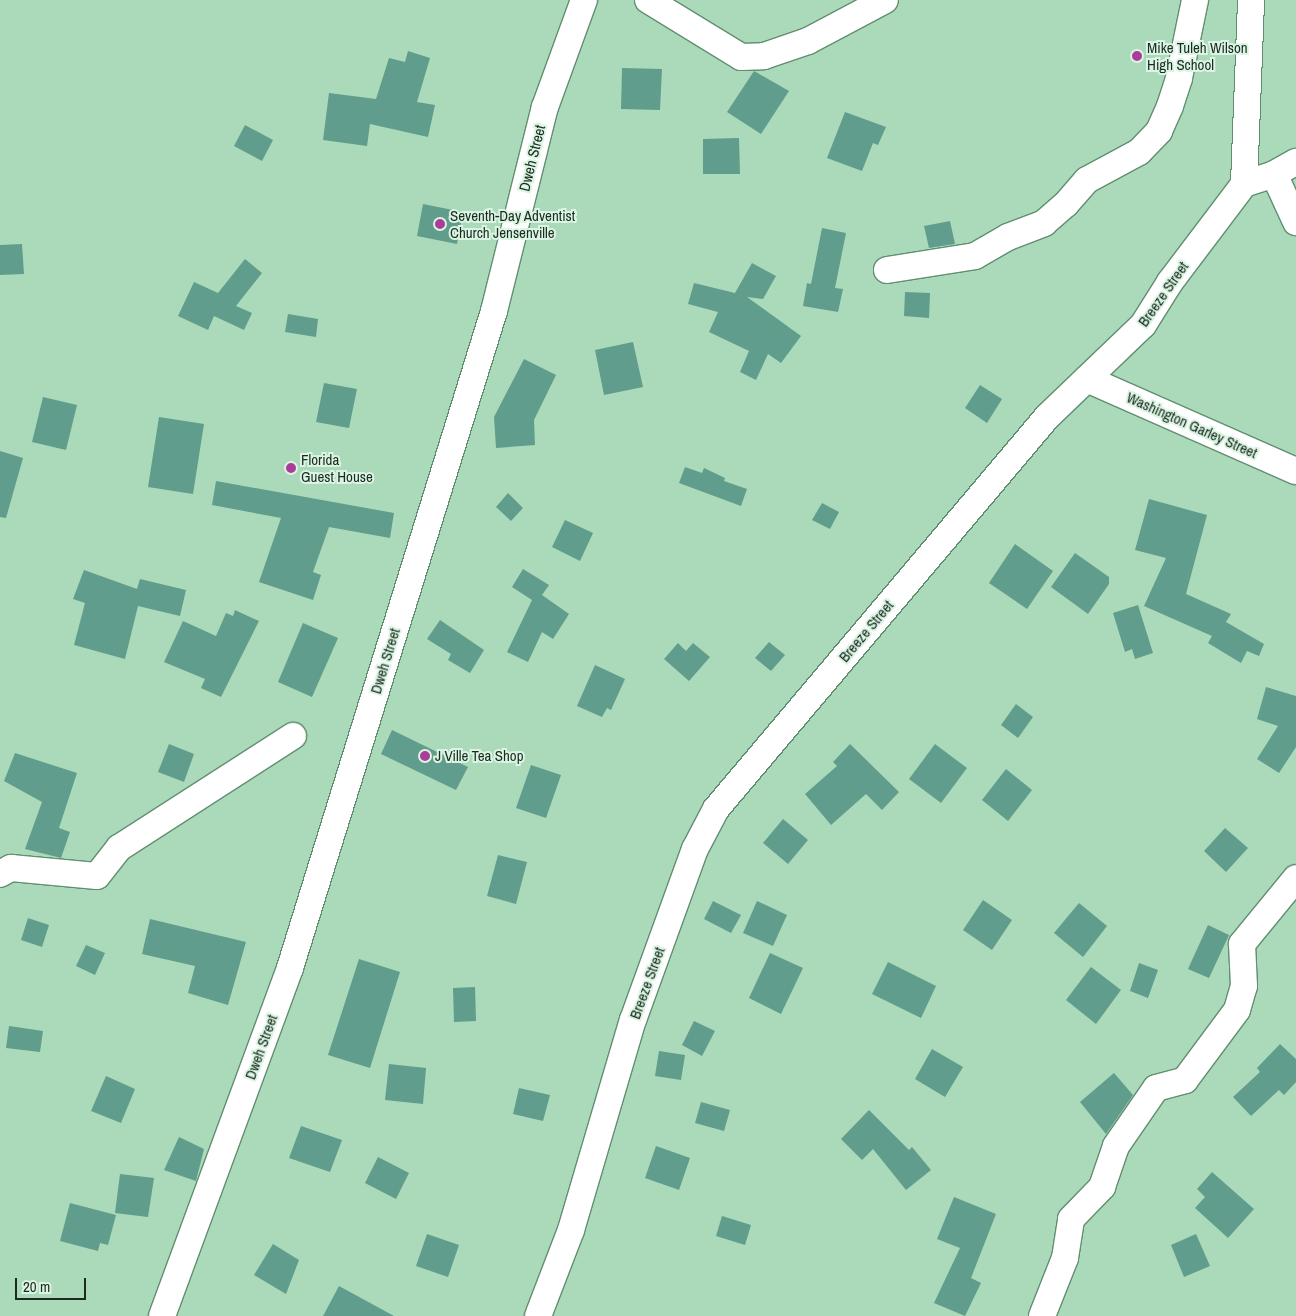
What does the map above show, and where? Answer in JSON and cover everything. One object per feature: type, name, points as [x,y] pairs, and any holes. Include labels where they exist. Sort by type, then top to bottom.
[{"type":"street","name":"Dweh Street","points":[[162,1316],[290,968],[494,310],[545,107],[584,0]]},
{"type":"street","points":[[648,0],[741,58],[764,56],[808,41],[885,0]]},
{"type":"street","points":[[887,270],[975,256],[1008,237],[1044,223],[1066,204],[1087,180],[1139,152],[1159,131],[1170,106],[1179,78],[1195,0]]},
{"type":"street","points":[[1251,0],[1244,184],[1274,174],[1296,162]]},
{"type":"street","points":[[1274,174],[1296,222]]},
{"type":"street","name":"Breeze Street","points":[[538,1316],[571,1230],[633,1020],[695,849],[716,809],[1048,417],[1143,325],[1170,282],[1244,184]]},
{"type":"street","name":"Washington Garley Street","points":[[1087,378],[1296,471]]},
{"type":"street","points":[[0,874],[11,868],[97,876],[119,848],[293,736]]},
{"type":"street","points":[[1042,1316],[1065,1258],[1071,1219],[1102,1187],[1116,1146],[1156,1088],[1185,1080],[1237,1010],[1244,986],[1242,944],[1296,878]]},
{"type":"building","points":[[408,51],[430,58],[417,102],[435,105],[428,137],[370,124],[367,146],[323,140],[329,93],[376,99],[389,58],[405,62]]},
{"type":"building","points":[[622,68],[662,69],[660,110],[621,109]]},
{"type":"building","points":[[754,71],[789,91],[761,134],[727,112]]},
{"type":"building","points":[[845,112],[886,127],[878,145],[873,143],[862,171],[827,158]]},
{"type":"building","points":[[245,125],[273,140],[262,161],[234,146]]},
{"type":"building","points":[[739,138],[740,174],[703,174],[703,139]]},
{"type":"building","name":"Seventh-Day Adventist Church Jensenville","points":[[423,204],[463,212],[457,244],[417,236]]},
{"type":"building","points":[[950,221],[955,244],[929,248],[924,226]]},
{"type":"building","points":[[822,228],[846,233],[835,288],[843,289],[838,312],[803,306],[807,283],[811,284]]},
{"type":"building","points":[[22,244],[24,274],[0,275],[0,245]]},
{"type":"building","points":[[245,259],[262,273],[236,306],[252,313],[244,330],[214,316],[208,330],[178,316],[194,282],[218,293]]},
{"type":"building","points":[[752,263],[776,276],[763,299],[747,297],[801,336],[781,363],[768,354],[756,380],[740,372],[749,351],[709,332],[718,312],[688,304],[694,283],[735,293]]},
{"type":"building","points":[[905,292],[930,293],[929,318],[904,316]]},
{"type":"building","points":[[288,314],[318,319],[316,337],[285,332]]},
{"type":"building","points":[[633,342],[643,387],[604,395],[595,350]]},
{"type":"building","points":[[524,359],[556,375],[534,420],[535,445],[496,448],[494,417]]},
{"type":"building","points":[[324,383],[357,389],[349,428],[316,422]]},
{"type":"building","points":[[980,385],[1002,399],[987,423],[965,408]]},
{"type":"building","points":[[43,397],[77,405],[66,450],[32,442]]},
{"type":"building","points":[[159,417],[204,424],[193,494],[148,487]]},
{"type":"building","points":[[0,451],[23,458],[6,518],[0,517]]},
{"type":"building","points":[[685,467],[702,473],[704,468],[725,478],[724,481],[747,489],[741,506],[679,483]]},
{"type":"building","points":[[216,481],[394,513],[390,538],[329,527],[313,572],[321,575],[313,600],[259,582],[281,518],[212,505]]},
{"type":"building","points":[[508,493],[523,508],[511,521],[496,507]]},
{"type":"building","points":[[1149,499],[1207,515],[1186,594],[1231,614],[1226,622],[1264,644],[1259,656],[1247,651],[1241,663],[1208,643],[1212,636],[1144,606],[1166,558],[1135,550]]},
{"type":"building","points":[[822,503],[839,512],[830,529],[812,520]]},
{"type":"building","points":[[565,520],[593,533],[580,561],[552,547]]},
{"type":"building","points":[[1015,544],[1053,571],[1027,609],[989,583]]},
{"type":"building","points":[[1075,553],[1109,577],[1109,584],[1088,614],[1051,587]]},
{"type":"building","points":[[523,569],[549,585],[542,595],[569,614],[553,639],[542,632],[528,662],[507,652],[532,600],[512,587]]},
{"type":"building","points":[[84,570],[137,589],[140,579],[186,590],[180,616],[138,606],[125,659],[74,645],[85,603],[73,599]]},
{"type":"building","points":[[1138,605],[1153,653],[1135,659],[1132,649],[1125,652],[1113,613]]},
{"type":"building","points":[[235,610],[259,621],[221,697],[201,688],[205,679],[164,662],[183,621],[216,636],[226,613],[233,616]]},
{"type":"building","points":[[440,620],[484,650],[470,673],[448,660],[451,654],[427,639]]},
{"type":"building","points":[[303,623],[338,638],[312,697],[278,682]]},
{"type":"building","points":[[769,642],[785,655],[771,671],[755,658]]},
{"type":"building","points":[[678,643],[686,651],[693,643],[710,657],[689,681],[664,659]]},
{"type":"building","points":[[595,665],[625,679],[611,710],[607,708],[602,717],[577,706]]},
{"type":"building","points":[[1266,687],[1296,696],[1296,747],[1279,773],[1257,759],[1278,726],[1257,719]]},
{"type":"building","points":[[1016,704],[1033,717],[1018,738],[1001,725]]},
{"type":"building","points":[[392,730],[468,767],[456,790],[381,754]]},
{"type":"building","points":[[169,744],[194,754],[184,782],[158,772]]},
{"type":"building","points":[[850,744],[899,792],[882,810],[866,794],[831,825],[805,794],[837,766],[833,762]]},
{"type":"building","points":[[935,744],[967,768],[941,803],[909,779]]},
{"type":"building","points":[[15,753],[77,773],[59,828],[70,832],[61,858],[25,849],[42,802],[4,781]]},
{"type":"building","points":[[531,765],[561,775],[546,818],[516,808]]},
{"type":"building","points":[[1006,769],[1032,790],[1008,821],[982,800]]},
{"type":"building","points":[[783,819],[808,840],[788,864],[763,843]]},
{"type":"building","points":[[1225,828],[1248,848],[1226,872],[1204,851]]},
{"type":"building","points":[[498,855],[527,862],[516,904],[487,896]]},
{"type":"building","points":[[983,900],[1012,920],[992,950],[963,930]]},
{"type":"building","points":[[713,901],[741,915],[731,933],[704,919]]},
{"type":"building","points":[[757,901],[787,915],[773,946],[743,933]]},
{"type":"building","points":[[1079,903],[1107,926],[1083,957],[1054,933]]},
{"type":"building","points":[[28,918],[49,925],[42,947],[21,940]]},
{"type":"building","points":[[150,919],[246,942],[228,1005],[188,993],[195,966],[142,954]]},
{"type":"building","points":[[1208,925],[1229,935],[1209,978],[1188,969]]},
{"type":"building","points":[[86,945],[105,953],[95,975],[76,966]]},
{"type":"building","points":[[770,953],[803,968],[781,1014],[749,998]]},
{"type":"building","points":[[359,959],[400,972],[370,1068],[328,1055]]},
{"type":"building","points":[[888,962],[936,986],[921,1018],[872,994]]},
{"type":"building","points":[[1139,963],[1158,970],[1148,998],[1130,991]]},
{"type":"building","points":[[1091,967],[1121,990],[1096,1024],[1066,1000]]},
{"type":"building","points":[[475,987],[476,1021],[454,1022],[453,988]]},
{"type":"building","points":[[694,1021],[715,1031],[702,1056],[682,1045]]},
{"type":"building","points":[[9,1026],[43,1031],[40,1052],[6,1048]]},
{"type":"building","points":[[1280,1044],[1296,1059],[1296,1082],[1284,1095],[1279,1090],[1251,1116],[1233,1097],[1260,1072],[1257,1068]]},
{"type":"building","points":[[932,1049],[963,1067],[945,1097],[915,1079]]},
{"type":"building","points":[[659,1051],[685,1055],[681,1080],[655,1076]]},
{"type":"building","points":[[389,1064],[426,1068],[423,1104],[385,1100]]},
{"type":"building","points":[[1114,1073],[1133,1095],[1106,1134],[1080,1102]]},
{"type":"building","points":[[106,1076],[135,1089],[121,1123],[91,1111]]},
{"type":"building","points":[[519,1088],[550,1095],[543,1121],[513,1114]]},
{"type":"building","points":[[701,1102],[730,1110],[724,1131],[695,1123]]},
{"type":"building","points":[[869,1110],[909,1150],[912,1147],[931,1170],[906,1190],[873,1149],[862,1160],[841,1139]]},
{"type":"building","points":[[301,1126],[342,1140],[330,1172],[289,1158]]},
{"type":"building","points":[[179,1137],[204,1149],[196,1181],[164,1170]]},
{"type":"building","points":[[656,1146],[690,1158],[679,1190],[645,1178]]},
{"type":"building","points":[[378,1157],[409,1173],[396,1199],[365,1183]]},
{"type":"building","points":[[1212,1172],[1254,1209],[1228,1238],[1195,1208],[1205,1197],[1197,1189]]},
{"type":"building","points":[[120,1174],[154,1178],[148,1217],[115,1213]]},
{"type":"building","points":[[954,1197],[996,1214],[971,1278],[981,1283],[965,1316],[934,1303],[960,1248],[937,1239]]},
{"type":"building","points":[[70,1203],[116,1215],[108,1245],[100,1243],[98,1251],[60,1241]]},
{"type":"building","points":[[722,1216],[751,1225],[745,1245],[716,1236]]},
{"type":"building","points":[[427,1234],[459,1245],[448,1277],[416,1266]]},
{"type":"building","points":[[1196,1234],[1210,1266],[1184,1277],[1171,1245]]},
{"type":"building","points":[[273,1244],[299,1260],[286,1294],[254,1275]]},
{"type":"building","points":[[339,1286],[394,1316],[323,1316]]},
{"type":"place","name":"Mike Tuleh Wilson High School","points":[[1137,56]]},
{"type":"place","name":"Seventh-Day Adventist Church Jensenville","points":[[440,224]]},
{"type":"place","name":"Florida Guest House","points":[[291,468]]},
{"type":"place","name":"J Ville Tea Shop","points":[[425,756]]}]
